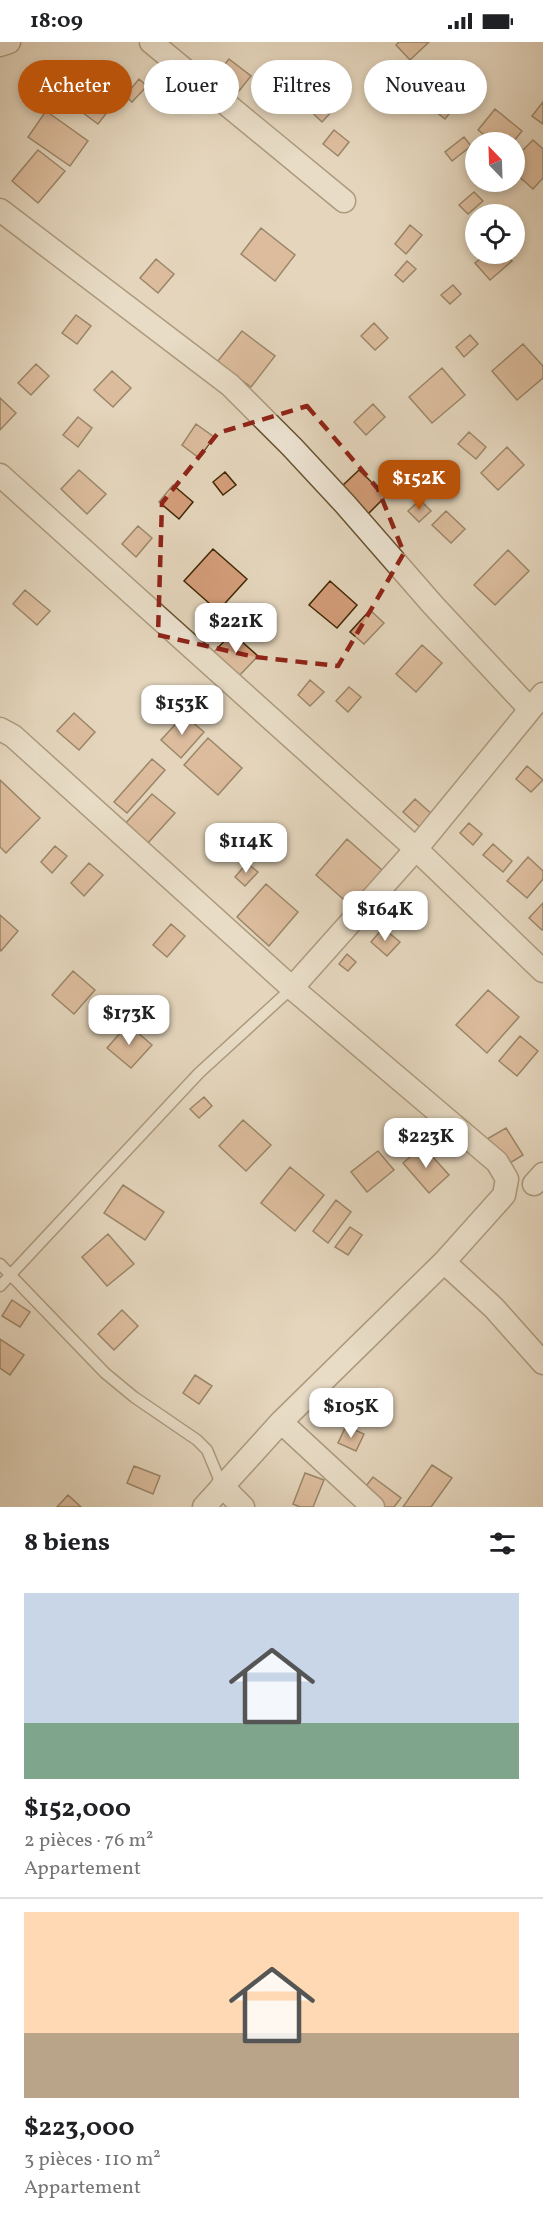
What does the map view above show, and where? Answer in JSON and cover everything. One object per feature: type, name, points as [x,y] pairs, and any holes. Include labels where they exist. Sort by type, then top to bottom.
[{"type":"street","points":[[0,45],[9,42]]},
{"type":"street","points":[[151,42],[344,201]]},
{"type":"street","points":[[0,210],[230,385],[338,496],[433,605],[536,701],[416,849],[292,988]]},
{"type":"street","points":[[0,475],[416,849],[543,971]]},
{"type":"street","points":[[0,729],[21,744],[292,988],[497,1162],[507,1179],[504,1195],[444,1262],[281,1422],[204,1507]]},
{"type":"street","points":[[444,1262],[494,1308],[543,1363]]},
{"type":"street","points":[[281,1422],[373,1507]]},
{"type":"street","points":[[222,1486],[243,1507]]},
{"type":"lane","points":[[0,1286],[199,1073],[292,988]]},
{"type":"lane","points":[[0,1264],[105,1373],[134,1397],[197,1440],[207,1450],[222,1486]]},
{"type":"highlighted area","points":[[307,406],[378,489],[404,553],[338,666],[255,657],[158,635],[162,503],[218,433]]},
{"type":"building","points":[[399,42],[429,42],[410,60],[396,45]]},
{"type":"building","points":[[239,67],[251,76],[239,91]]},
{"type":"building","points":[[139,79],[144,83],[144,89],[132,102],[132,88]]},
{"type":"building","points":[[543,102],[543,124],[532,116]]},
{"type":"building","points":[[495,109],[522,131],[480,132],[478,130]]},
{"type":"building","points":[[44,114],[50,114],[88,141],[70,166],[28,137]]},
{"type":"building","points":[[84,114],[106,114],[98,124]]},
{"type":"building","points":[[314,114],[329,114],[322,122]]},
{"type":"building","points":[[439,114],[449,114],[445,119]]},
{"type":"building","points":[[334,130],[349,142],[338,156],[323,144]]},
{"type":"building","points":[[465,138],[465,151],[452,161],[445,152]]},
{"type":"building","points":[[533,140],[543,149],[543,178],[533,189],[525,182],[525,148]]},
{"type":"building","points":[[38,150],[65,171],[38,203],[12,181]]},
{"type":"building","points":[[474,192],[483,201],[480,204],[465,204],[465,211],[459,205]]},
{"type":"building","points":[[410,225],[422,235],[406,254],[395,244]]},
{"type":"building","points":[[261,228],[295,255],[275,281],[241,254]]},
{"type":"building","points":[[156,259],[174,274],[158,293],[140,278]]},
{"type":"building","points":[[407,261],[416,269],[403,282],[395,275]]},
{"type":"building","points":[[476,264],[509,264],[490,280]]},
{"type":"building","points":[[453,285],[461,294],[450,304],[441,295]]},
{"type":"building","points":[[76,315],[91,326],[77,344],[62,333]]},
{"type":"building","points":[[374,323],[388,338],[375,350],[361,336]]},
{"type":"building","points":[[242,331],[275,356],[251,387],[217,362]]},
{"type":"building","points":[[470,335],[478,344],[464,357],[456,347]]},
{"type":"building","points":[[523,344],[543,366],[543,378],[517,400],[492,371]]},
{"type":"building","points":[[36,364],[49,376],[31,395],[18,383]]},
{"type":"building","points":[[442,368],[465,395],[432,423],[409,397]]},
{"type":"building","points":[[112,371],[131,388],[113,407],[94,390]]},
{"type":"building","points":[[0,398],[16,413],[0,430]]},
{"type":"building","points":[[373,404],[385,417],[366,435],[354,422]]},
{"type":"building","points":[[78,417],[92,428],[78,447],[63,435]]},
{"type":"building","points":[[196,424],[214,437],[199,458],[182,445]]},
{"type":"building","points":[[469,432],[486,447],[476,459],[458,444]]},
{"type":"building","points":[[507,447],[524,465],[498,490],[481,473]]},
{"type":"building","points":[[79,470],[106,494],[87,514],[61,489]]},
{"type":"building","points":[[359,470],[386,496],[368,514],[341,487]]},
{"type":"building","points":[[225,472],[236,485],[223,495],[213,482]]},
{"type":"building","points":[[173,485],[193,502],[179,519],[159,502]]},
{"type":"building","points":[[420,500],[431,511],[419,522],[408,511]]},
{"type":"building","points":[[446,511],[465,529],[451,543],[432,525]]},
{"type":"building","points":[[138,526],[152,538],[136,557],[122,544]]},
{"type":"building","points":[[213,549],[247,579],[218,611],[184,581]]},
{"type":"building","points":[[508,550],[529,571],[495,605],[474,585]]},
{"type":"building","points":[[330,581],[357,605],[337,628],[309,605]]},
{"type":"building","points":[[25,590],[50,611],[37,625],[13,604]]},
{"type":"building","points":[[370,610],[384,623],[364,644],[350,632]]},
{"type":"building","points":[[232,633],[258,656],[239,676],[213,653]]},
{"type":"building","points":[[422,645],[442,663],[416,692],[396,674]]},
{"type":"building","points":[[310,680],[324,692],[310,706],[298,695]]},
{"type":"building","points":[[349,687],[361,697],[348,712],[336,701]]},
{"type":"building","points":[[74,713],[95,732],[79,750],[57,731]]},
{"type":"building","points":[[184,715],[204,732],[181,758],[161,740]]},
{"type":"building","points":[[208,738],[242,768],[218,795],[184,765]]},
{"type":"building","points":[[152,759],[165,770],[127,813],[114,802]]},
{"type":"building","points":[[527,766],[543,780],[531,792],[516,779]]},
{"type":"building","points":[[0,780],[40,818],[6,853],[0,847]]},
{"type":"building","points":[[152,794],[175,813],[147,844],[124,825]]},
{"type":"building","points":[[415,799],[434,816],[422,829],[403,812]]},
{"type":"building","points":[[469,823],[482,834],[473,845],[460,833]]},
{"type":"building","points":[[221,824],[233,835],[223,847],[210,836]]},
{"type":"building","points":[[347,839],[382,870],[351,906],[316,875]]},
{"type":"building","points":[[493,844],[512,861],[503,872],[483,855]]},
{"type":"building","points":[[55,846],[67,856],[52,873],[41,862]]},
{"type":"building","points":[[528,857],[543,871],[543,879],[527,898],[507,881]]},
{"type":"building","points":[[89,863],[103,875],[84,896],[71,883]]},
{"type":"building","points":[[247,863],[258,872],[245,886],[235,877]]},
{"type":"building","points":[[266,884],[298,912],[269,946],[237,917]]},
{"type":"building","points":[[543,903],[543,929],[542,930],[529,918]]},
{"type":"building","points":[[0,915],[18,931],[1,951],[0,949]]},
{"type":"building","points":[[171,924],[185,936],[167,957],[153,945]]},
{"type":"building","points":[[383,928],[400,942],[387,956],[371,942]]},
{"type":"building","points":[[347,954],[356,962],[348,971],[339,964]]},
{"type":"building","points":[[73,971],[95,990],[74,1014],[52,995]]},
{"type":"building","points":[[488,990],[519,1017],[487,1053],[456,1025]]},
{"type":"building","points":[[128,1024],[152,1045],[131,1068],[107,1048]]},
{"type":"building","points":[[520,1036],[538,1051],[517,1076],[499,1061]]},
{"type":"building","points":[[204,1097],[212,1106],[199,1118],[190,1109]]},
{"type":"building","points":[[243,1120],[271,1145],[246,1171],[219,1146]]},
{"type":"building","points":[[506,1128],[523,1155],[505,1166],[487,1139]]},
{"type":"building","points":[[423,1146],[449,1175],[429,1193],[403,1163]]},
{"type":"building","points":[[378,1151],[394,1170],[367,1192],[351,1172]]},
{"type":"building","points":[[290,1167],[324,1195],[295,1231],[261,1203]]},
{"type":"building","points":[[123,1185],[164,1212],[145,1240],[104,1213]]},
{"type":"building","points":[[336,1200],[351,1212],[328,1243],[313,1231]]},
{"type":"building","points":[[350,1227],[362,1235],[348,1255],[335,1247]]},
{"type":"building","points":[[108,1234],[134,1264],[107,1286],[82,1257]]},
{"type":"building","points":[[12,1300],[30,1312],[20,1327],[2,1316]]},
{"type":"building","points":[[122,1310],[138,1326],[114,1350],[98,1334]]},
{"type":"building","points":[[0,1339],[24,1355],[10,1375],[0,1368]]},
{"type":"building","points":[[195,1375],[212,1386],[199,1404],[183,1393]]},
{"type":"building","points":[[346,1426],[364,1434],[356,1451],[338,1443]]},
{"type":"building","points":[[432,1465],[452,1478],[431,1507],[403,1507]]},
{"type":"building","points":[[134,1466],[160,1476],[153,1494],[127,1483]]},
{"type":"building","points":[[305,1473],[324,1480],[313,1507],[300,1507],[293,1504]]},
{"type":"building","points":[[373,1477],[401,1498],[394,1507],[383,1507],[362,1491]]},
{"type":"building","points":[[68,1495],[81,1507],[57,1507]]}]
